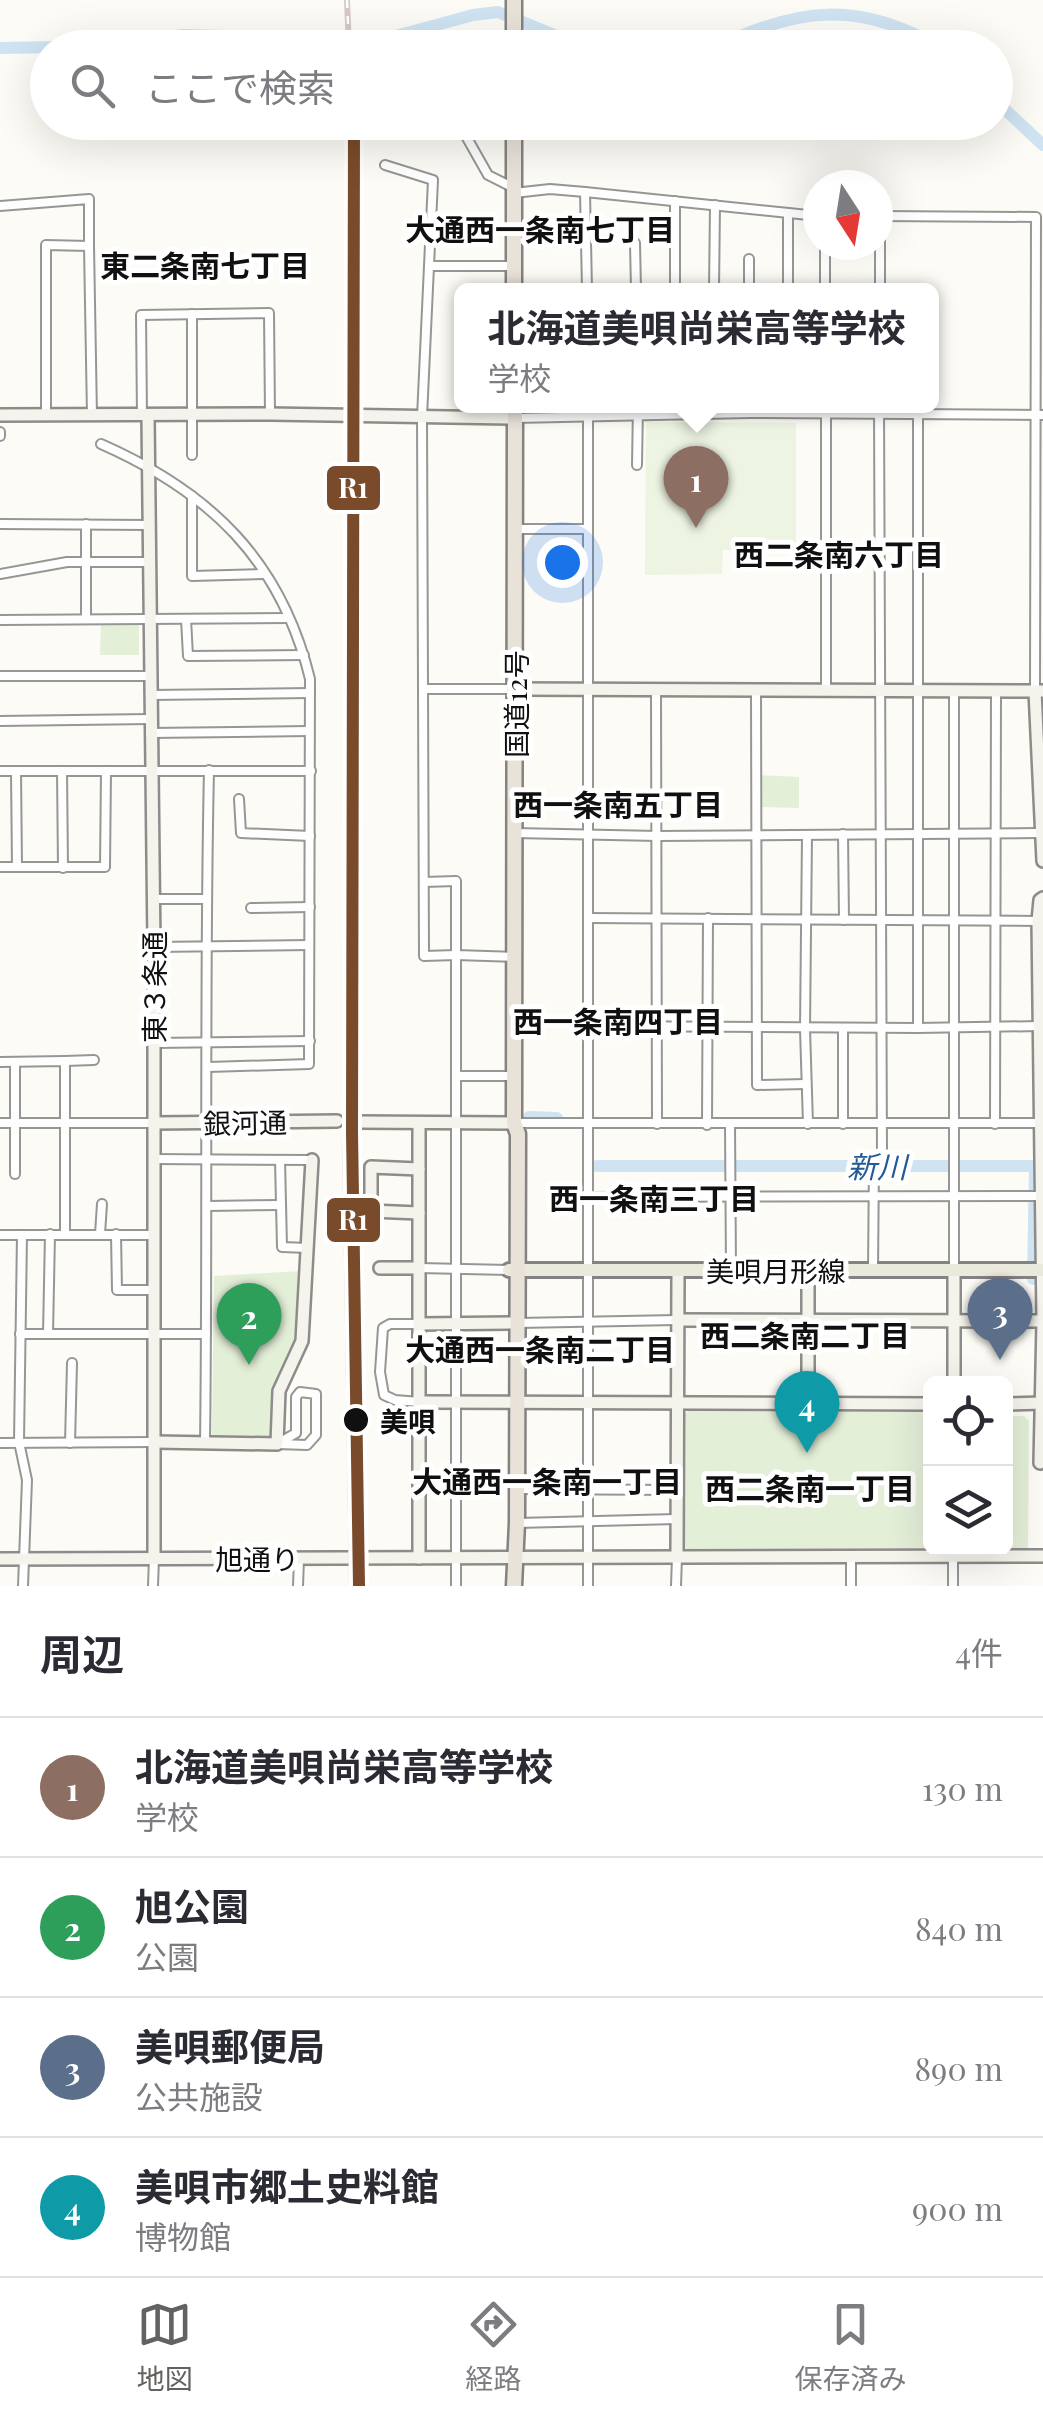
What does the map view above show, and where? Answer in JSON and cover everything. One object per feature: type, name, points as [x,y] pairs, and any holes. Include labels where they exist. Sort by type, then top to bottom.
[{"type":"highway","points":[[514,0],[514,30]]},
{"type":"highway","points":[[514,140],[514,283]]},
{"type":"highway","name":"国道12号","points":[[514,413],[514,1124],[518,1134],[509,1548],[514,1558]]},
{"type":"highway","name":"国道12号","points":[[513,1402],[517,1489],[514,1586]]},
{"type":"main road","name":"美唄月形線","points":[[513,1270],[1042,1270]]},
{"type":"street","points":[[468,140],[488,175],[514,191],[550,189],[803,214]]},
{"type":"street","points":[[385,165],[433,180],[422,417],[424,956],[514,958]]},
{"type":"street","points":[[585,192],[586,283]]},
{"type":"street","points":[[0,206],[89,199],[92,416]]},
{"type":"street","points":[[674,201],[675,283]]},
{"type":"street","points":[[714,204],[714,283]]},
{"type":"street","points":[[788,213],[788,283]]},
{"type":"street","points":[[893,216],[1036,217],[1043,861]]},
{"type":"street","points":[[635,242],[636,283]]},
{"type":"street","points":[[46,416],[46,245],[89,246]]},
{"type":"street","points":[[749,259],[749,283]]},
{"type":"street","points":[[429,266],[514,266]]},
{"type":"street","points":[[145,416],[141,315],[192,314],[269,313],[270,414]]},
{"type":"street","points":[[192,314],[192,455]]},
{"type":"street","points":[[0,416],[422,417],[496,413]]},
{"type":"street","points":[[588,413],[588,1586]]},
{"type":"street","points":[[637,465],[639,413]]},
{"type":"street","points":[[826,413],[826,689]]},
{"type":"street","points":[[873,1270],[874,1162],[882,1152],[879,413]]},
{"type":"street","points":[[898,413],[1040,415]]},
{"type":"street","points":[[918,415],[918,1028]]},
{"type":"street","name":"東３条通","points":[[145,416],[149,465],[154,947],[154,1558]]},
{"type":"street","points":[[101,444],[149,465],[210,508],[238,536],[266,574],[304,655],[310,694],[311,771],[309,1064],[208,1067]]},
{"type":"street","points":[[192,496],[192,576],[266,574]]},
{"type":"street","points":[[0,524],[149,524]]},
{"type":"street","points":[[86,524],[86,619]]},
{"type":"street","points":[[515,529],[587,529]]},
{"type":"street","points":[[0,574],[67,562],[150,562]]},
{"type":"street","points":[[0,620],[287,618]]},
{"type":"street","points":[[186,619],[188,656],[304,655]]},
{"type":"street","points":[[0,676],[150,676]]},
{"type":"street","points":[[424,689],[1039,691]]},
{"type":"street","points":[[656,690],[657,1124]]},
{"type":"street","points":[[954,690],[954,1376]]},
{"type":"street","points":[[994,1124],[996,690]]},
{"type":"street","points":[[756,691],[758,1085],[806,1084]]},
{"type":"street","points":[[150,695],[310,694]]},
{"type":"street","points":[[0,721],[150,719]]},
{"type":"street","points":[[150,733],[309,730]]},
{"type":"street","points":[[0,867],[105,867],[106,770]]},
{"type":"street","points":[[205,1443],[208,770]]},
{"type":"street","points":[[16,771],[17,867]]},
{"type":"street","points":[[62,771],[63,868]]},
{"type":"street","points":[[0,772],[311,771]]},
{"type":"street","points":[[239,799],[241,833],[310,836]]},
{"type":"street","points":[[514,832],[658,836],[1040,833]]},
{"type":"street","points":[[844,834],[844,920]]},
{"type":"street","points":[[807,835],[808,1124]]},
{"type":"street","points":[[424,882],[456,882],[456,1586]]},
{"type":"street","points":[[153,898],[206,899]]},
{"type":"street","points":[[1040,1463],[1043,1321],[1038,921],[1043,898]]},
{"type":"street","points":[[251,908],[310,907]]},
{"type":"street","points":[[589,918],[1038,921]]},
{"type":"street","points":[[707,1125],[708,918]]},
{"type":"street","points":[[154,947],[310,944]]},
{"type":"street","points":[[589,1026],[1040,1026]]},
{"type":"street","points":[[843,1029],[843,1124]]},
{"type":"street","points":[[154,1043],[310,1041]]},
{"type":"street","points":[[0,1062],[94,1060]]},
{"type":"street","points":[[65,1061],[65,1234]]},
{"type":"street","points":[[15,1062],[15,1174]]},
{"type":"street","points":[[457,1076],[514,1076]]},
{"type":"street","name":"銀河通","points":[[153,1123],[337,1122]]},
{"type":"street","points":[[356,1122],[1040,1123]]},
{"type":"street","points":[[0,1123],[153,1123]]},
{"type":"street","points":[[419,1123],[419,1558]]},
{"type":"street","points":[[730,1125],[731,1270]]},
{"type":"street","points":[[153,1160],[312,1160],[302,1341],[279,1391],[277,1444]]},
{"type":"street","points":[[280,1160],[282,1247],[308,1248]]},
{"type":"street","points":[[419,1169],[371,1167],[371,1211],[419,1213]]},
{"type":"street","points":[[589,1197],[1040,1196]]},
{"type":"street","points":[[100,1234],[102,1204]]},
{"type":"street","points":[[208,1206],[280,1205]]},
{"type":"street","points":[[48,1334],[50,1234]]},
{"type":"street","points":[[116,1234],[117,1290],[154,1290]]},
{"type":"street","points":[[0,1235],[152,1234]]},
{"type":"street","points":[[22,1235],[19,1442],[27,1480],[23,1586]]},
{"type":"street","points":[[380,1268],[513,1270]]},
{"type":"street","points":[[676,1586],[678,1270]]},
{"type":"street","points":[[808,1270],[808,1404]]},
{"type":"street","points":[[923,1404],[394,1400],[384,1394],[380,1372],[383,1328],[390,1324],[677,1320],[1043,1321]]},
{"type":"street","points":[[20,1334],[206,1334]]},
{"type":"street","points":[[70,1442],[72,1363]]},
{"type":"street","points":[[0,1442],[308,1445],[316,1435],[316,1394],[300,1392],[296,1396],[296,1433],[277,1444]]},
{"type":"street","points":[[1013,1404],[1042,1404]]},
{"type":"street","points":[[517,1489],[676,1490]]},
{"type":"street","points":[[517,1523],[676,1519]]},
{"type":"street","name":"旭通り","points":[[0,1559],[923,1553]]},
{"type":"street","name":"旭通り","points":[[1013,1555],[1043,1556]]},
{"type":"street","points":[[850,1586],[851,1556]]},
{"type":"street","points":[[953,1556],[953,1586]]},
{"type":"street","points":[[152,1586],[154,1558]]},
{"type":"street","points":[[298,1586],[299,1559]]},
{"type":"green space","points":[[646,422],[796,423],[796,550],[723,550],[722,574],[645,575]]},
{"type":"green space","points":[[101,623],[139,623],[139,655],[100,655]]},
{"type":"green space","points":[[758,775],[799,777],[799,808],[758,807]]},
{"type":"green space","points":[[302,1271],[297,1336],[273,1392],[272,1433],[267,1438],[216,1437],[212,1434],[214,1276]]},
{"type":"green space","points":[[689,1411],[923,1412],[923,1551],[686,1551],[682,1545],[682,1416]]},
{"type":"green space","points":[[1013,1416],[1024,1416],[1029,1421],[1028,1551],[1013,1551]]},
{"type":"waterway","points":[[418,30],[498,12],[542,30]]},
{"type":"waterway","points":[[756,30],[801,17],[828,15],[855,16],[903,30]]},
{"type":"waterway","points":[[0,48],[30,47]]},
{"type":"waterway","points":[[1013,117],[1043,145]]},
{"type":"waterway","name":"新川","points":[[529,1117],[557,1118]]},
{"type":"waterway","name":"新川","points":[[597,1166],[1035,1166],[1033,1279],[1043,1279]]},
{"type":"railway","points":[[347,0],[348,30]]},
{"type":"railway","points":[[350,140],[345,1133],[352,1586]]},
{"type":"transit line","name":"R1","points":[[354,140],[352,1132],[359,1586]]},
{"type":"place","name":"北海道美唄尚栄高等学校","points":[[696,528]]},
{"type":"place","name":"美唄郵便局","points":[[1000,1360]]},
{"type":"place","name":"旭公園","points":[[249,1365]]},
{"type":"place","name":"美唄","points":[[356,1420]]},
{"type":"place","name":"美唄市郷土史料館","points":[[807,1453]]},
{"type":"district","name":"大通西一条南七丁目","points":[[540,229]]},
{"type":"district","name":"東二条南七丁目","points":[[205,265]]},
{"type":"district","name":"西二条南六丁目","points":[[839,554]]},
{"type":"district","name":"西一条南五丁目","points":[[618,804]]},
{"type":"district","name":"西一条南四丁目","points":[[618,1021]]},
{"type":"district","name":"西一条南三丁目","points":[[654,1198]]},
{"type":"district","name":"西二条南二丁目","points":[[805,1335]]},
{"type":"district","name":"大通西一条南二丁目","points":[[540,1349]]},
{"type":"district","name":"大通西一条南一丁目","points":[[547,1481]]},
{"type":"district","name":"西二条南一丁目","points":[[810,1488]]}]
